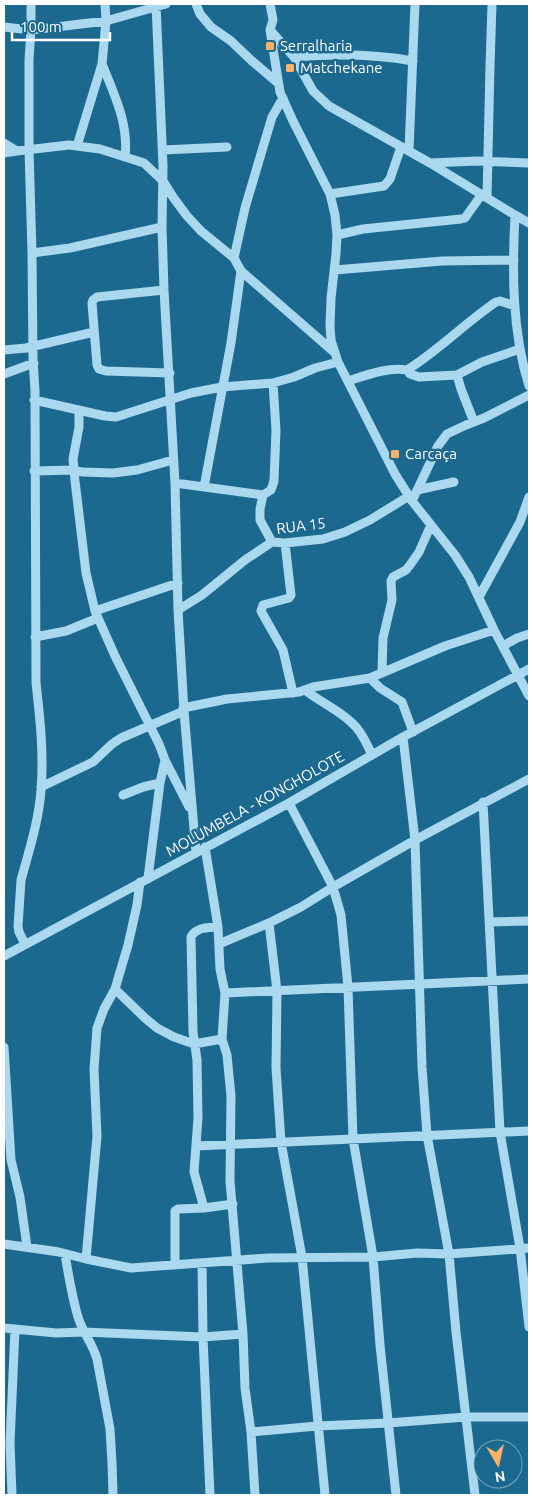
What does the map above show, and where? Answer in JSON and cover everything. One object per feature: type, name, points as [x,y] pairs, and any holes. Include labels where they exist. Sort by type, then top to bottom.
[{"type":"street","points":[[24,944],[18,926],[21,880],[42,787],[35,637],[34,363],[29,149],[31,4]]},
{"type":"street","points":[[77,146],[102,64],[106,21],[105,4]]},
{"type":"street","points":[[4,27],[31,30],[106,21],[166,4]]},
{"type":"street","points":[[196,4],[200,14],[211,27],[231,41],[278,83]]},
{"type":"street","points":[[270,4],[272,20],[270,30],[278,83],[292,121],[330,194],[337,235],[330,326],[331,340],[338,362],[395,474],[410,499],[459,563],[479,597],[529,696]]},
{"type":"street","points":[[330,194],[384,186],[390,179],[405,148],[413,61],[415,4]]},
{"type":"street","points":[[337,235],[363,229],[465,218],[485,196],[488,162],[492,4]]},
{"type":"street","points":[[156,6],[163,150],[162,227],[164,290],[175,483],[178,610],[196,853]]},
{"type":"street","points":[[270,30],[294,57],[313,91],[322,100],[529,223]]},
{"type":"street","points":[[294,57],[390,57],[413,61]]},
{"type":"street","points":[[102,64],[123,120],[127,144],[126,157]]},
{"type":"street","points":[[234,258],[245,208],[272,117],[283,98]]},
{"type":"street","points":[[4,143],[17,151]]},
{"type":"street","points":[[4,153],[69,145],[100,149],[144,163],[163,181],[187,216],[234,258],[241,271],[335,352]]},
{"type":"street","points":[[163,150],[227,147]]},
{"type":"street","points":[[430,163],[456,161],[529,163]]},
{"type":"street","points":[[515,215],[515,306],[520,349],[529,382]]},
{"type":"street","points":[[32,253],[70,248],[162,227]]},
{"type":"street","points":[[335,270],[442,261],[514,260]]},
{"type":"street","points":[[204,487],[231,343],[241,271]]},
{"type":"street","points":[[164,290],[96,297],[92,303],[94,332],[99,369],[106,371],[170,372]]},
{"type":"street","points":[[407,370],[434,352],[464,325],[496,302],[515,306]]},
{"type":"street","points":[[4,350],[26,348],[94,332]]},
{"type":"street","points":[[348,382],[399,368],[419,377],[457,376],[482,362],[520,349]]},
{"type":"street","points":[[34,400],[116,417],[171,398],[222,387],[273,383],[338,362]]},
{"type":"street","points":[[4,374],[34,363]]},
{"type":"street","points":[[457,376],[474,422]]},
{"type":"street","points":[[175,483],[263,495],[271,490],[274,481],[276,430],[273,383]]},
{"type":"street","points":[[410,499],[417,490],[438,446],[452,431],[529,395]]},
{"type":"street","points":[[79,410],[79,427],[73,459],[86,572],[96,614],[165,760],[192,811]]},
{"type":"street","points":[[34,472],[74,470],[113,473],[137,470],[173,460]]},
{"type":"street","points":[[417,490],[454,482]]},
{"type":"street","points":[[263,495],[260,520],[272,542]]},
{"type":"street","points":[[479,597],[520,522],[529,497]]},
{"type":"street","name":"RUA 15","points":[[178,610],[202,595],[245,560],[272,542],[285,543],[323,539],[345,532],[410,499]]},
{"type":"street","points":[[382,673],[383,638],[392,600],[392,577],[406,570],[410,565],[419,552],[431,525]]},
{"type":"street","points":[[285,543],[291,596],[264,605],[261,611],[283,650],[293,693]]},
{"type":"street","points":[[35,637],[66,631],[96,614],[178,583]]},
{"type":"street","points":[[42,787],[93,762],[112,744],[122,738],[184,710],[243,697],[293,693],[370,678],[445,646],[494,630]]},
{"type":"street","points":[[503,646],[529,634]]},
{"type":"street","name":"MOLUMBELA - KONGHOLOTE","points":[[4,956],[289,803],[403,737],[529,669]]},
{"type":"street","points":[[370,678],[380,688],[402,702],[413,732]]},
{"type":"street","points":[[305,690],[314,698],[345,717],[357,728],[372,755]]},
{"type":"street","points":[[403,737],[415,840],[422,1067],[427,1135],[449,1254],[475,1495]]},
{"type":"street","points":[[86,1260],[98,1136],[98,1118],[94,1098],[94,1069],[98,1028],[104,1009],[115,989],[135,917],[144,880],[165,760]]},
{"type":"street","points":[[219,944],[301,907],[415,840],[529,779]]},
{"type":"street","points":[[123,795],[160,783]]},
{"type":"street","points":[[484,802],[500,1132],[525,1248],[529,1327]]},
{"type":"street","points":[[289,803],[333,887],[341,916],[348,987],[354,1139],[373,1257],[396,1495]]},
{"type":"street","points":[[205,847],[218,927],[220,969],[225,993],[222,1039],[230,1082],[230,1181],[255,1495]]},
{"type":"street","points":[[489,922],[529,922]]},
{"type":"street","points":[[269,923],[277,991],[276,1068],[280,1142],[302,1257],[324,1495]]},
{"type":"street","points":[[204,1208],[194,1172],[198,1118],[191,937],[198,930],[218,927]]},
{"type":"street","points":[[225,993],[529,979]]},
{"type":"street","points":[[115,989],[157,1028],[174,1037],[194,1044],[222,1039]]},
{"type":"street","points":[[4,1047],[10,1160],[20,1197],[27,1247]]},
{"type":"street","points":[[196,1146],[529,1131]]},
{"type":"street","points":[[175,1265],[174,1211],[178,1209],[232,1204]]},
{"type":"street","points":[[4,1244],[59,1252],[86,1260],[131,1268],[236,1260],[302,1257],[373,1257],[417,1253],[449,1254],[525,1248]]},
{"type":"street","points":[[65,1254],[78,1319],[95,1350],[110,1429],[113,1495]]},
{"type":"street","points":[[202,1263],[203,1337],[210,1495]]},
{"type":"street","points":[[4,1328],[56,1333],[84,1332],[203,1337],[243,1334]]},
{"type":"street","points":[[12,1495],[7,1466],[10,1443],[15,1329]]},
{"type":"street","points":[[250,1432],[466,1417],[529,1416]]},
{"type":"street","points":[[467,1429],[477,1418]]},
{"type":"place","name":"Serralharia","points":[[270,46]]},
{"type":"place","name":"Matchekane","points":[[290,68]]},
{"type":"place","name":"Carcaça","points":[[395,454]]}]
